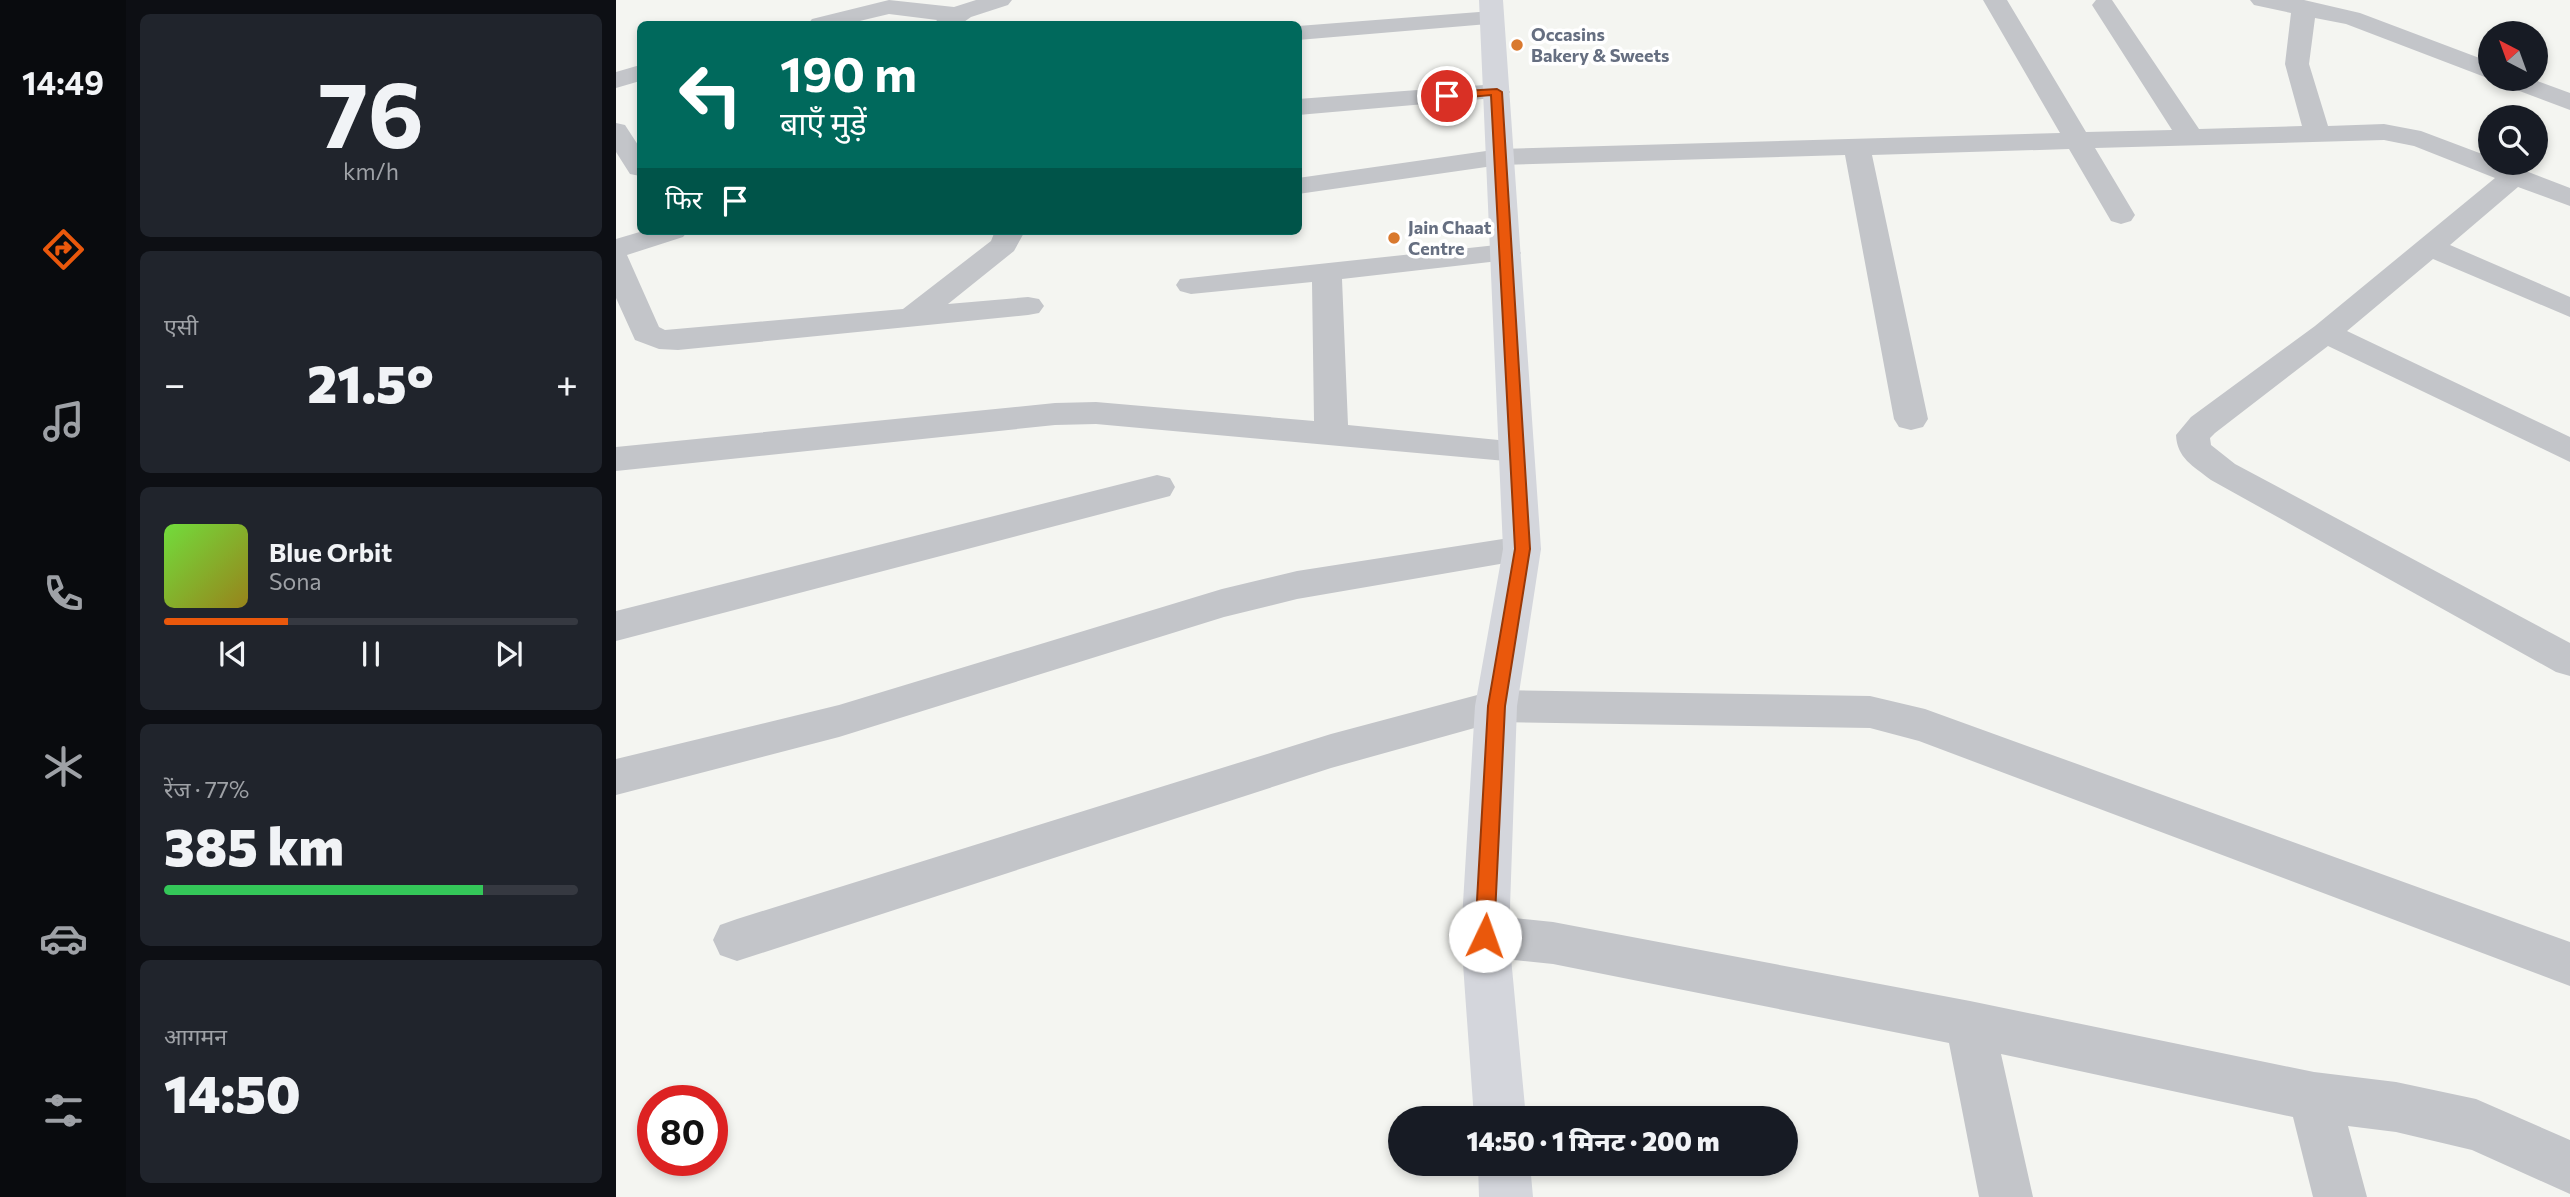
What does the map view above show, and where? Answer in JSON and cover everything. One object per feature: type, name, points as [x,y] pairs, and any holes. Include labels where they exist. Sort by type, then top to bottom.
[{"type":"highway","points":[[1492,9],[1522,549],[1496,706],[1485,936],[1499,1106]]},
{"type":"highway","points":[[1505,1176],[1506,1197]]},
{"type":"street","points":[[832,21],[889,7],[952,20],[1000,0]]},
{"type":"street","points":[[1994,0],[2081,143],[2121,215]]},
{"type":"street","points":[[2262,0],[2297,4],[2371,24],[2478,66]]},
{"type":"street","points":[[2297,4],[2297,64],[2317,134]]},
{"type":"street","points":[[2104,5],[2191,138]]},
{"type":"street","points":[[1302,33],[1492,9]]},
{"type":"street","points":[[616,80],[637,74]]},
{"type":"street","points":[[2541,91],[2570,102]]},
{"type":"street","points":[[1302,107],[1497,92]]},
{"type":"street","points":[[616,131],[637,163]]},
{"type":"street","points":[[1302,185],[1500,157],[2081,143],[2317,134],[2402,134],[2570,198]]},
{"type":"street","points":[[1857,148],[1911,419]]},
{"type":"street","points":[[2515,176],[2326,333],[2203,425],[2193,435],[2194,449],[2223,472],[2570,661]]},
{"type":"street","points":[[616,249],[660,235]]},
{"type":"street","points":[[911,318],[1004,245],[1008,235]]},
{"type":"street","points":[[2430,247],[2570,308]]},
{"type":"street","points":[[1191,285],[1506,253]]},
{"type":"street","points":[[616,260],[646,333],[659,339],[678,340],[1028,306]]},
{"type":"street","points":[[1327,271],[1331,433]]},
{"type":"street","points":[[2326,333],[2570,452]]},
{"type":"street","points":[[616,459],[1055,414],[1135,414],[1517,451]]},
{"type":"street","points":[[616,626],[1157,487]]},
{"type":"street","points":[[616,777],[839,721],[1222,603],[1297,585],[1522,549]]},
{"type":"street","points":[[737,940],[1331,751],[1496,706],[1870,712],[1925,726],[2570,964]]},
{"type":"street","points":[[1485,936],[1553,943],[1970,1024],[2314,1097],[2396,1107],[2476,1125],[2570,1167]]},
{"type":"street","points":[[1970,1024],[2007,1197]]},
{"type":"street","points":[[2314,1097],[2340,1197]]},
{"type":"place","name":"Occasins Bakery & Sweets","points":[[1517,45]]},
{"type":"place","name":"Jain Chaat Centre","points":[[1394,238]]},
{"type":"route","points":[[1447,96],[1497,92],[1522,549],[1496,706],[1485,936]]}]
